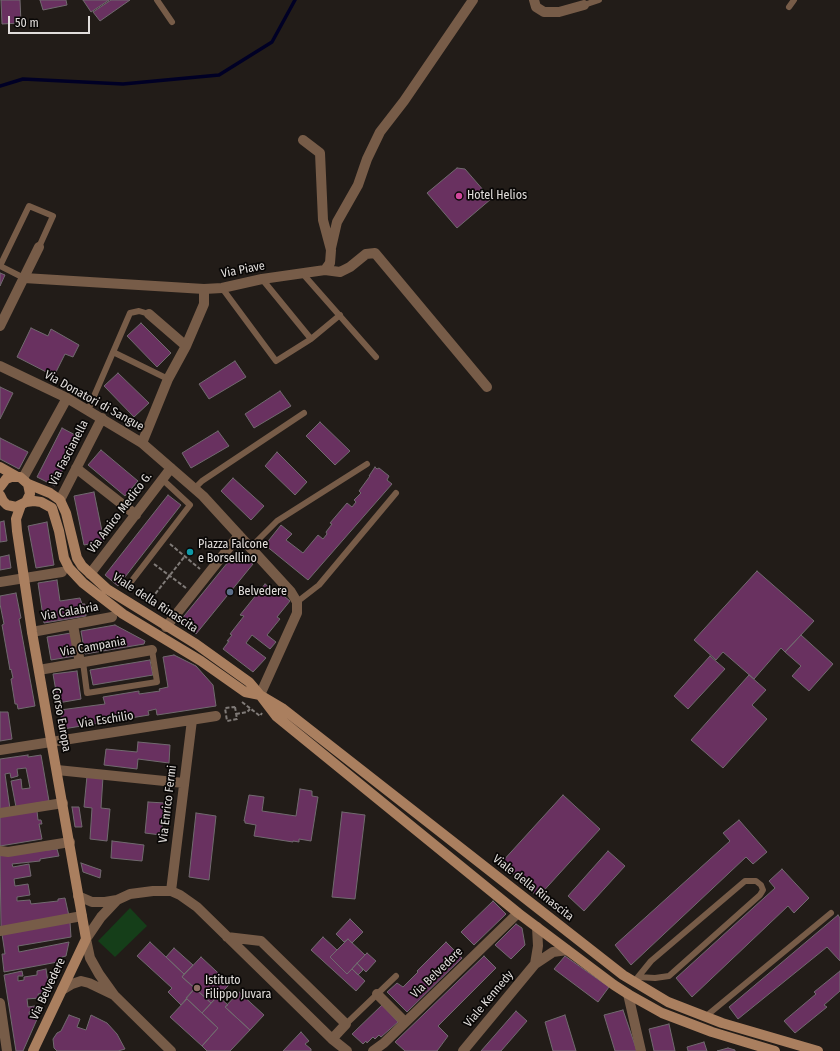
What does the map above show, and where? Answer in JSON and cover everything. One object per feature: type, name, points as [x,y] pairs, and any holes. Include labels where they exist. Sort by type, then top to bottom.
[{"type":"street","points":[[325,270],[330,263],[331,250],[337,222],[358,185],[367,159],[380,132],[404,101],[473,0]]},
{"type":"street","points":[[534,0],[536,7],[544,12],[558,12],[584,5]]},
{"type":"street","points":[[303,140],[320,153],[323,220],[331,250]]},
{"type":"street","points":[[0,326],[39,247]]},
{"type":"street","name":"Via Piave","points":[[24,278],[204,289],[222,288],[262,279],[325,270],[340,272],[350,267],[366,254],[375,253],[487,387]]},
{"type":"street","points":[[142,443],[168,379],[186,346],[204,304],[204,289]]},
{"type":"street","points":[[149,314],[186,346]]},
{"type":"street","name":"Via Donatori di Sangue","points":[[0,366],[66,398],[142,443],[195,488],[251,547],[291,592],[297,602]]},
{"type":"street","points":[[22,479],[66,398]]},
{"type":"street","name":"Via Fascianella","points":[[60,500],[102,418]]},
{"type":"street","points":[[1,485],[0,468],[50,493],[60,500]]},
{"type":"street","points":[[76,468],[136,515]]},
{"type":"street","name":"Via Amico Medico G.","points":[[90,574],[171,468]]},
{"type":"street","points":[[1,485],[11,477],[22,479]]},
{"type":"street","name":"Corso Europa","points":[[22,479],[30,494],[16,519],[16,525],[32,632],[86,939]]},
{"type":"street","name":"Viale della Rinascita","points":[[0,495],[7,505],[16,507],[34,501],[41,502],[52,508],[59,531],[64,558],[69,568],[83,583],[123,614],[201,661],[245,692],[260,695],[282,708],[623,975],[637,980],[668,1002],[705,1017],[818,1051]]},
{"type":"street","name":"Viale della Rinascita","points":[[60,500],[66,513],[77,558],[90,574],[112,593],[196,644],[249,682],[276,716],[518,913],[628,994],[662,1013],[775,1051]]},
{"type":"street","points":[[166,627],[239,536]]},
{"type":"street","points":[[0,582],[62,572]]},
{"type":"street","points":[[260,695],[296,613],[297,602]]},
{"type":"street","name":"Via Calabria","points":[[32,632],[112,617]]},
{"type":"street","points":[[73,625],[81,662]]},
{"type":"street","name":"Via Campania","points":[[39,670],[152,650]]},
{"type":"street","name":"Via Eschilio","points":[[0,750],[216,716]]},
{"type":"street","name":"Via Enrico Fermi","points":[[171,891],[192,720]]},
{"type":"street","points":[[57,770],[184,782]]},
{"type":"street","points":[[0,813],[63,803]]},
{"type":"street","points":[[0,852],[70,842]]},
{"type":"street","points":[[78,896],[92,902],[105,902],[117,900],[130,894],[153,891],[171,891],[180,895],[197,907],[346,1051]]},
{"type":"street","points":[[117,900],[101,917],[86,939],[90,958],[114,995],[171,1051]]},
{"type":"street","name":"Via Belvedere","points":[[373,1051],[384,1043],[518,913]]},
{"type":"street","points":[[0,931],[82,916]]},
{"type":"street","points":[[535,964],[538,946],[537,927]]},
{"type":"street","points":[[227,937],[261,941],[346,1024],[332,1039]]},
{"type":"street","name":"Via Belvedere","points":[[34,1051],[86,939]]},
{"type":"street","name":"Viale Kennedy","points":[[463,1051],[535,964],[554,952],[567,950]]},
{"type":"street","points":[[62,990],[72,984],[81,982],[89,983],[114,995]]},
{"type":"street","points":[[377,994],[405,1022]]},
{"type":"street","points":[[628,994],[641,1051]]},
{"type":"street","points":[[0,1003],[7,1051]]},
{"type":"lane","points":[[157,0],[172,22]]},
{"type":"lane","points":[[584,5],[599,0]]},
{"type":"lane","points":[[789,7],[794,0]]},
{"type":"lane","points":[[24,278],[0,266],[29,206],[53,216],[39,247]]},
{"type":"lane","points":[[304,274],[376,357]]},
{"type":"lane","points":[[262,279],[311,339]]},
{"type":"lane","points":[[222,288],[276,361],[311,339],[340,315]]},
{"type":"lane","points":[[88,410],[130,313],[139,312],[149,314]]},
{"type":"lane","points":[[113,352],[168,379]]},
{"type":"lane","points":[[195,488],[202,481],[304,413]]},
{"type":"lane","points":[[251,547],[277,521],[367,464]]},
{"type":"lane","points":[[127,587],[190,505],[162,479]]},
{"type":"lane","points":[[297,602],[319,585],[396,493]]},
{"type":"lane","points":[[81,662],[87,693],[157,682],[152,650]]},
{"type":"lane","points":[[745,881],[756,881],[761,885],[763,890],[760,895],[668,976],[637,980],[651,961],[745,881]]},
{"type":"lane","points":[[705,1017],[831,913]]},
{"type":"lane","points":[[346,1024],[396,976]]},
{"type":"path","points":[[168,542],[207,576]]},
{"type":"path","points":[[148,604],[185,556]]},
{"type":"path","points":[[152,562],[193,594]]},
{"type":"path","points":[[241,702],[260,716]]},
{"type":"path","points":[[225,708],[235,707],[237,719],[227,721]]},
{"type":"path","points":[[236,714],[247,712],[250,709]]},
{"type":"green space","points":[[130,908],[147,926],[115,957],[98,941]]},
{"type":"building","points":[[1,0],[20,0],[21,23],[2,24]]},
{"type":"building","points":[[40,0],[66,0],[67,5],[43,10]]},
{"type":"building","points":[[83,0],[109,0],[91,12]]},
{"type":"building","points":[[111,0],[130,0],[100,21],[93,12]]},
{"type":"building","name":"Hotel Helios","points":[[457,168],[465,169],[491,199],[457,228],[427,193]]},
{"type":"building","points":[[0,273],[5,275],[0,286]]},
{"type":"building","points":[[141,323],[171,353],[157,367],[127,336]]},
{"type":"building","points":[[31,328],[48,336],[51,329],[79,345],[73,357],[65,354],[54,376],[17,357]]},
{"type":"building","points":[[235,361],[246,377],[209,399],[199,384]]},
{"type":"building","points":[[118,373],[149,403],[134,417],[104,386]]},
{"type":"building","points":[[0,387],[13,393],[0,419]]},
{"type":"building","points":[[280,391],[291,406],[254,428],[245,414]]},
{"type":"building","points":[[320,422],[350,451],[335,465],[306,436]]},
{"type":"building","points":[[62,428],[79,437],[55,486],[37,477]]},
{"type":"building","points":[[218,431],[229,446],[191,468],[182,453]]},
{"type":"building","points":[[0,438],[28,452],[19,469],[0,459]]},
{"type":"building","points":[[101,450],[138,481],[125,496],[88,465]]},
{"type":"building","points":[[277,452],[307,482],[295,495],[265,466]]},
{"type":"building","points":[[375,467],[377,469],[379,468],[389,476],[387,480],[392,484],[308,580],[265,545],[281,525],[292,534],[286,540],[303,553],[318,535],[323,539],[332,524],[330,523],[347,503],[352,507],[356,502],[354,500],[361,493],[359,491]]},
{"type":"building","points":[[233,478],[264,506],[251,520],[221,491]]},
{"type":"building","points":[[94,492],[104,541],[84,545],[74,496]]},
{"type":"building","points":[[168,495],[181,505],[118,586],[105,575]]},
{"type":"building","points":[[4,521],[7,541],[0,542],[0,522]]},
{"type":"building","points":[[47,522],[54,565],[36,568],[28,526]]},
{"type":"building","points":[[237,551],[253,564],[196,634],[180,621]]},
{"type":"building","points":[[9,555],[11,568],[0,570],[0,557]]},
{"type":"building","points":[[757,571],[814,621],[785,652],[781,648],[754,679],[723,652],[716,660],[694,640]]},
{"type":"building","points":[[57,580],[60,601],[80,598],[82,604],[85,604],[86,616],[44,623],[38,583]]},
{"type":"building","points":[[265,584],[272,589],[273,587],[290,601],[277,617],[280,619],[267,635],[276,642],[270,649],[252,635],[246,643],[266,658],[253,672],[223,649],[232,635],[230,634],[244,616],[240,615]]},
{"type":"building","points":[[16,593],[21,618],[19,619],[35,706],[18,709],[17,704],[15,704],[11,679],[13,678],[11,669],[10,670],[2,625],[4,624],[0,604],[0,596]]},
{"type":"building","points":[[115,625],[145,641],[144,644],[85,654],[81,631]]},
{"type":"building","points":[[71,633],[75,656],[51,660],[47,637]]},
{"type":"building","points":[[801,635],[833,664],[809,691],[792,676],[801,666],[785,652]]},
{"type":"building","points":[[174,655],[196,666],[213,685],[216,706],[157,715],[156,709],[148,711],[149,715],[63,729],[60,710],[105,704],[103,697],[139,691],[139,694],[160,691],[159,689],[168,687],[163,657]]},
{"type":"building","points":[[710,656],[725,669],[688,709],[674,696]]},
{"type":"building","points":[[150,660],[153,675],[93,685],[90,670]]},
{"type":"building","points":[[77,671],[81,699],[58,703],[53,674]]},
{"type":"building","points":[[749,675],[766,690],[752,705],[767,719],[723,768],[691,740]]},
{"type":"building","points":[[0,712],[8,712],[12,739],[0,741]]},
{"type":"building","points":[[138,742],[170,745],[169,763],[138,759],[137,769],[104,765],[106,749],[137,752]]},
{"type":"building","points":[[28,755],[28,757],[41,755],[49,801],[16,807],[11,781],[21,779],[22,789],[30,788],[26,768],[17,769],[18,776],[11,778],[10,773],[5,774],[10,809],[0,811],[0,759]]},
{"type":"building","points":[[87,776],[103,777],[101,808],[110,809],[107,841],[90,839],[92,808],[84,807]]},
{"type":"building","points":[[300,789],[312,791],[312,796],[318,797],[311,841],[299,839],[299,842],[293,842],[254,836],[256,825],[245,823],[244,821],[249,795],[264,797],[262,811],[296,816]]},
{"type":"building","points":[[563,795],[600,829],[538,897],[501,863]]},
{"type":"building","points":[[148,802],[165,803],[161,835],[145,833]]},
{"type":"building","points":[[72,807],[79,807],[82,827],[75,827]]},
{"type":"building","points":[[37,811],[38,820],[41,820],[42,824],[39,824],[42,839],[0,846],[0,816]]},
{"type":"building","points":[[342,812],[365,815],[355,899],[332,897]]},
{"type":"building","points":[[196,813],[216,816],[209,880],[189,877]]},
{"type":"building","points":[[739,820],[767,852],[753,864],[746,857],[631,965],[615,945],[730,841],[723,833]]},
{"type":"building","points":[[112,841],[144,845],[142,861],[111,858]]},
{"type":"building","points":[[57,849],[59,856],[40,859],[40,861],[12,864],[13,867],[29,864],[31,876],[14,879],[15,886],[28,884],[30,895],[17,897],[17,901],[30,900],[31,904],[58,901],[58,899],[65,898],[69,916],[1,927],[0,855]]},
{"type":"building","points":[[608,851],[625,866],[584,911],[568,896]]},
{"type":"building","points":[[81,863],[101,870],[100,878],[83,872]]},
{"type":"building","points":[[782,869],[809,898],[794,913],[788,906],[692,997],[676,978],[775,888],[769,881]]},
{"type":"building","points":[[493,901],[506,914],[474,945],[461,932]]},
{"type":"building","points":[[838,915],[840,918],[840,961],[827,947],[738,1019],[729,1007]]},
{"type":"building","points":[[350,919],[363,932],[352,943],[348,939],[344,942],[336,934]]},
{"type":"building","points":[[70,922],[71,937],[18,946],[19,952],[69,942],[66,956],[62,957],[63,961],[4,972],[2,954],[5,954],[2,934]]},
{"type":"building","points":[[516,924],[522,928],[525,945],[511,959],[495,945]]},
{"type":"building","points":[[323,937],[337,950],[330,957],[347,974],[352,969],[365,981],[356,991],[311,950]]},
{"type":"building","points":[[348,939],[365,955],[347,974],[330,957]]},
{"type":"building","points":[[150,942],[184,974],[182,977],[195,988],[181,1005],[168,992],[172,988],[137,956]]},
{"type":"building","points":[[446,942],[462,958],[407,1012],[387,992],[397,983],[403,987]]},
{"type":"building","points":[[174,948],[193,965],[184,974],[166,957]]},
{"type":"building","points":[[367,953],[376,961],[366,972],[357,963]]},
{"type":"building","points":[[484,956],[496,968],[438,1026],[448,1036],[437,1051],[405,1051],[395,1042]]},
{"type":"building","points":[[565,956],[609,987],[598,1002],[554,969]]},
{"type":"building","points":[[201,957],[230,984],[211,1003],[182,977]]},
{"type":"building","points":[[357,963],[363,970],[358,975],[352,969]]},
{"type":"building","points":[[46,969],[48,982],[53,982],[54,984],[50,992],[38,994],[39,998],[27,999],[28,1007],[35,1006],[35,1011],[29,1012],[30,1017],[38,1017],[23,1051],[16,1051],[4,975],[22,971],[23,976],[18,976],[18,981],[24,980],[24,977],[37,975],[37,971]]},
{"type":"building","points":[[840,971],[840,991],[824,1005],[827,1007],[795,1033],[784,1021],[816,994],[814,992]]},
{"type":"building","points":[[195,988],[211,1003],[202,1013],[186,998]]},
{"type":"building","points":[[239,992],[264,1015],[250,1030],[225,1007]]},
{"type":"building","points":[[218,996],[228,1005],[225,1007],[250,1030],[230,1051],[207,1051],[202,1046],[218,1028],[202,1013]]},
{"type":"building","points":[[187,999],[218,1028],[202,1046],[170,1017]]},
{"type":"building","points":[[382,1005],[398,1022],[381,1037],[379,1035],[375,1039],[373,1037],[367,1043],[366,1041],[363,1044],[352,1034]]},
{"type":"building","points":[[623,1010],[637,1051],[615,1051],[604,1015]]},
{"type":"building","points":[[516,1011],[527,1021],[501,1051],[481,1051]]},
{"type":"building","points":[[69,1015],[80,1019],[77,1027],[86,1030],[91,1015],[107,1023],[117,1034],[125,1049],[118,1051],[57,1051],[54,1048],[53,1039],[57,1033],[61,1031]]},
{"type":"building","points":[[565,1015],[576,1051],[553,1051],[545,1022]]},
{"type":"building","points":[[669,1024],[675,1051],[654,1051],[649,1029]]},
{"type":"building","points":[[301,1032],[309,1041],[305,1044],[311,1049],[311,1051],[283,1051]]},
{"type":"building","points":[[704,1042],[707,1051],[688,1051],[687,1047]]},
{"type":"building","points":[[728,1048],[735,1051],[717,1051]]},
{"type":"waterway","points":[[0,86],[23,79],[123,84],[219,75],[272,42],[295,0]]},
{"type":"place","name":"Hotel Helios","points":[[459,196]]},
{"type":"place","name":"Piazza Falcone e Borsellino","points":[[190,552]]},
{"type":"place","name":"Belvedere","points":[[230,592]]},
{"type":"place","name":"Istituto Filippo Juvara","points":[[197,988]]}]
